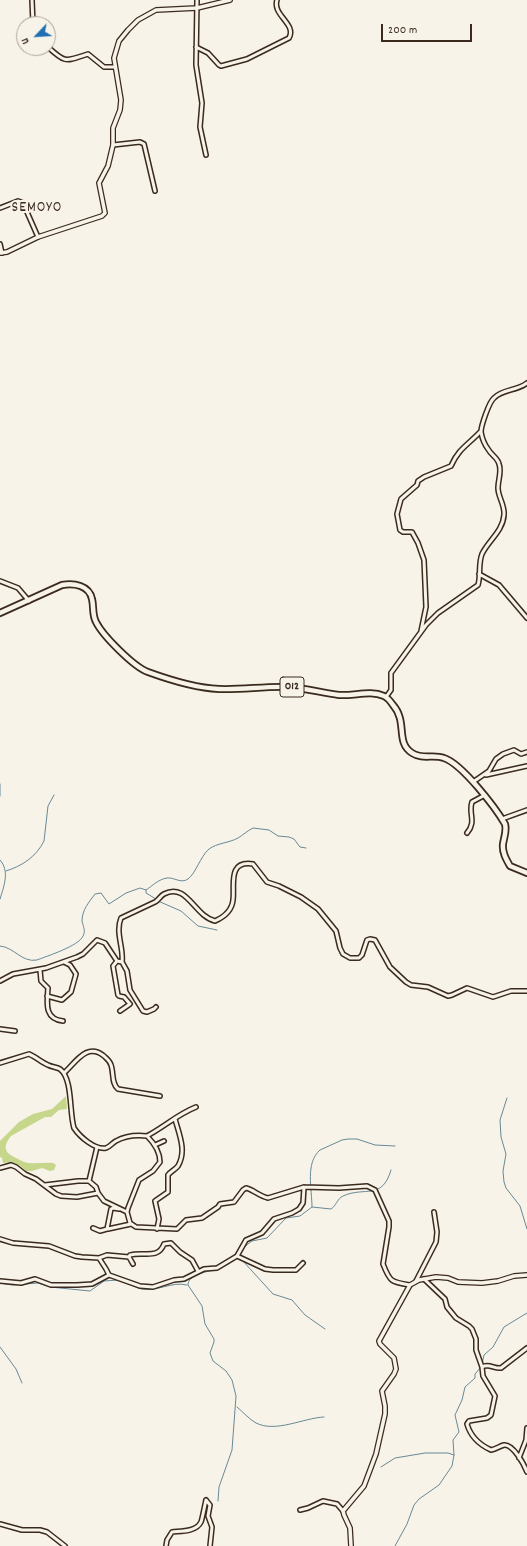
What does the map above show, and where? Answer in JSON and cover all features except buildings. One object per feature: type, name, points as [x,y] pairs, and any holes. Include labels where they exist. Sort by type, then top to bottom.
[{"type":"main road","name":"012","points":[[0,614],[62,585],[72,584],[82,586],[90,594],[94,617],[100,629],[143,670],[185,683],[213,688],[288,687],[341,695],[374,693],[386,697]]},
{"type":"main road","points":[[386,697],[397,709],[400,716],[402,737],[406,748],[419,757],[438,756],[449,760],[473,782],[485,795],[502,819],[506,829],[502,845],[506,860],[510,866],[527,873]]},
{"type":"street","points":[[32,0],[33,16]]},
{"type":"street","points":[[197,0],[196,71],[202,108],[200,127],[206,155]]},
{"type":"street","points":[[0,244],[1,253],[38,237],[105,214],[100,180],[108,166],[113,145],[113,128],[120,110],[121,100],[114,58],[119,41],[138,20],[159,9],[197,8],[230,0]]},
{"type":"street","points":[[196,47],[208,53],[219,66],[221,66],[247,59],[289,38],[290,30],[276,7],[277,0]]},
{"type":"street","points":[[56,54],[60,58],[70,60],[88,54],[104,67],[115,67]]},
{"type":"street","points":[[113,145],[140,142],[144,144],[155,191]]},
{"type":"street","points":[[0,208],[18,201],[23,203],[38,237]]},
{"type":"street","points":[[420,633],[426,607],[424,560],[412,532],[403,532],[400,530],[397,514],[398,506],[404,496],[417,485],[418,481],[451,466],[462,447],[471,442],[481,431],[490,404],[494,397],[503,392],[519,388],[527,383]]},
{"type":"street","points":[[386,697],[391,690],[391,673],[420,633],[438,613],[478,585],[482,554],[494,539],[501,526],[504,510],[498,489],[500,465],[488,449],[481,431]]},
{"type":"street","points":[[479,574],[499,585],[527,618]]},
{"type":"street","points":[[0,581],[18,588],[29,601]]},
{"type":"street","points":[[473,782],[489,771],[493,761],[503,754],[514,750],[520,754],[527,752]]},
{"type":"street","points":[[483,775],[527,766]]},
{"type":"street","points":[[467,833],[473,822],[472,802],[485,795]]},
{"type":"street","points":[[502,819],[527,810]]},
{"type":"street","points":[[156,1007],[150,1012],[143,1011],[130,990],[127,971],[122,962],[122,952],[119,940],[121,918],[159,900],[162,895],[174,892],[182,893],[205,917],[215,921],[226,914],[231,907],[233,901],[233,878],[235,870],[248,863],[253,864],[267,882],[301,897],[318,909],[336,931],[340,948],[344,954],[350,958],[359,958],[362,955],[367,940],[370,939],[375,940],[390,967],[411,985],[428,987],[448,996],[467,988],[493,997],[511,991],[527,992]]},
{"type":"street","points":[[0,982],[13,974],[40,970],[83,954],[97,940],[105,943],[117,961],[122,962]]},
{"type":"street","points":[[117,961],[114,966],[118,995],[124,997],[130,1004],[120,1011]]},
{"type":"street","points":[[47,996],[62,1000],[71,992],[76,974],[70,965],[64,962]]},
{"type":"street","points":[[40,970],[41,981],[48,988],[47,996],[50,1014],[56,1020],[63,1022]]},
{"type":"street","points":[[0,1029],[15,1031]]},
{"type":"street","points":[[64,1073],[86,1052],[94,1050],[98,1051],[111,1064],[115,1086],[118,1089],[160,1096]]},
{"type":"street","points":[[0,1063],[29,1054],[64,1073],[69,1085],[74,1128],[77,1133],[97,1147],[105,1148],[119,1139],[136,1135],[147,1136],[175,1119],[180,1114],[196,1107]]},
{"type":"street","points":[[158,1229],[159,1219],[155,1201],[168,1192],[168,1175],[178,1166],[182,1151],[182,1143],[175,1119]]},
{"type":"street","points":[[132,1224],[127,1210],[139,1180],[153,1172],[160,1162],[155,1145],[147,1136]]},
{"type":"street","points":[[155,1145],[164,1142]]},
{"type":"street","points":[[90,1181],[97,1147]]},
{"type":"street","points":[[0,1168],[11,1165],[61,1196],[78,1197],[98,1193]]},
{"type":"street","points":[[45,1185],[90,1181],[96,1187],[98,1193],[104,1201],[121,1209]]},
{"type":"street","points":[[93,1228],[100,1231],[132,1224],[142,1228],[175,1230],[186,1220],[202,1218],[220,1204],[234,1202],[246,1188],[252,1189],[262,1197],[268,1198],[304,1187],[339,1188],[367,1186],[375,1190],[389,1220],[383,1264],[393,1282],[410,1285]]},
{"type":"street","points":[[99,1258],[109,1275],[140,1286],[148,1287],[184,1279],[204,1269],[217,1268],[239,1257],[246,1240],[262,1233],[274,1219],[299,1209],[302,1203],[304,1187]]},
{"type":"street","points":[[107,1229],[111,1209],[127,1210]]},
{"type":"street","points":[[416,1281],[436,1242],[437,1232],[434,1212]]},
{"type":"street","points":[[0,1239],[13,1243],[50,1246],[75,1256],[99,1258],[107,1255],[129,1258],[133,1264]]},
{"type":"street","points":[[129,1258],[130,1255],[137,1253],[147,1255],[156,1253],[162,1249],[164,1244],[171,1243],[180,1252],[192,1260],[198,1271]]},
{"type":"street","points":[[239,1257],[265,1269],[273,1270],[296,1270],[303,1263]]},
{"type":"street","points":[[0,1281],[21,1283],[36,1279],[51,1285],[77,1285],[92,1284],[109,1275]]},
{"type":"street","points":[[343,1511],[364,1486],[376,1454],[385,1414],[382,1391],[396,1369],[394,1358],[380,1344],[379,1341],[410,1285],[416,1281],[424,1279],[443,1277],[458,1282],[482,1283],[527,1275]]},
{"type":"street","points":[[424,1279],[445,1299],[447,1306],[456,1318],[472,1329],[476,1339],[476,1350],[482,1367],[483,1376],[495,1396],[495,1402],[490,1417],[469,1421],[467,1424],[469,1430],[480,1445],[492,1450],[504,1445],[509,1446],[519,1458],[527,1472]]},
{"type":"street","points":[[482,1367],[487,1365],[501,1368],[527,1348]]},
{"type":"street","points":[[519,1458],[526,1440],[527,1428]]},
{"type":"street","points":[[166,1546],[167,1540],[172,1532],[181,1532],[193,1529],[201,1522],[206,1500],[210,1506],[208,1516],[212,1525],[210,1546]]},
{"type":"street","points":[[300,1510],[323,1501],[337,1504],[343,1511],[350,1528],[351,1546]]},
{"type":"street","points":[[0,1524],[22,1530],[40,1530],[47,1532],[65,1546]]},
{"type":"green space","points":[[66,1096],[67,1109],[59,1110],[51,1117],[45,1117],[11,1136],[6,1143],[7,1152],[12,1156],[27,1163],[53,1163],[56,1165],[54,1170],[50,1171],[42,1168],[26,1171],[16,1164],[10,1162],[3,1163],[2,1158],[0,1157],[0,1141],[19,1122],[33,1114],[52,1109]]},
{"type":"waterway","points":[[0,784],[0,796]]},
{"type":"waterway","points":[[6,871],[28,860],[41,847],[44,841],[48,806],[54,795]]},
{"type":"waterway","points":[[0,946],[10,949],[22,957],[32,960],[37,960],[62,950],[76,943],[83,936],[83,913],[86,906],[95,894],[101,893],[109,904],[126,893],[140,888],[146,890],[158,881],[164,879],[170,878],[180,881],[188,879],[209,849],[216,845],[238,838],[253,828],[269,830],[278,836],[289,837],[294,839],[300,847],[306,848]]},
{"type":"waterway","points":[[0,860],[5,869],[5,879],[0,899]]},
{"type":"waterway","points":[[146,890],[146,893],[156,899]]},
{"type":"waterway","points":[[158,901],[181,911],[198,926],[217,930]]},
{"type":"waterway","points":[[507,1098],[500,1120],[501,1137],[506,1154],[503,1171],[504,1182],[506,1188],[520,1206],[527,1229]]},
{"type":"waterway","points":[[312,1207],[310,1177],[311,1169],[315,1155],[320,1150],[342,1140],[348,1139],[357,1139],[375,1145],[395,1146]]},
{"type":"waterway","points":[[244,1247],[252,1241],[267,1238],[286,1218],[300,1216],[312,1207],[331,1209],[343,1196],[351,1193],[378,1189],[383,1186],[391,1170]]},
{"type":"waterway","points":[[219,1268],[234,1259],[239,1258]]},
{"type":"waterway","points":[[242,1260],[273,1294],[292,1300],[305,1315],[325,1329]]},
{"type":"waterway","points":[[216,1269],[204,1272],[191,1278],[188,1285],[202,1306],[205,1324],[214,1339],[210,1353],[213,1361],[226,1371],[232,1380],[236,1396],[232,1450],[219,1487],[218,1501]]},
{"type":"waterway","points":[[0,1283],[12,1285],[38,1283],[50,1287],[90,1291],[104,1281],[118,1280]]},
{"type":"waterway","points":[[127,1283],[138,1288],[148,1290],[176,1284],[187,1285]]},
{"type":"waterway","points":[[482,1364],[484,1355],[493,1347],[504,1327],[527,1313]]},
{"type":"waterway","points":[[0,1347],[16,1369],[22,1383]]},
{"type":"waterway","points":[[395,1546],[407,1524],[414,1505],[419,1499],[439,1485],[452,1466],[454,1455],[453,1440],[459,1432],[455,1415],[462,1400],[465,1387],[475,1378],[475,1374],[481,1367]]},
{"type":"waterway","points":[[237,1407],[253,1421],[264,1426],[281,1426],[324,1417]]},
{"type":"waterway","points":[[381,1467],[395,1458],[425,1453],[448,1453],[454,1455]]},
{"type":"district","name":"SEMOYO","points":[[37,209]]}]
